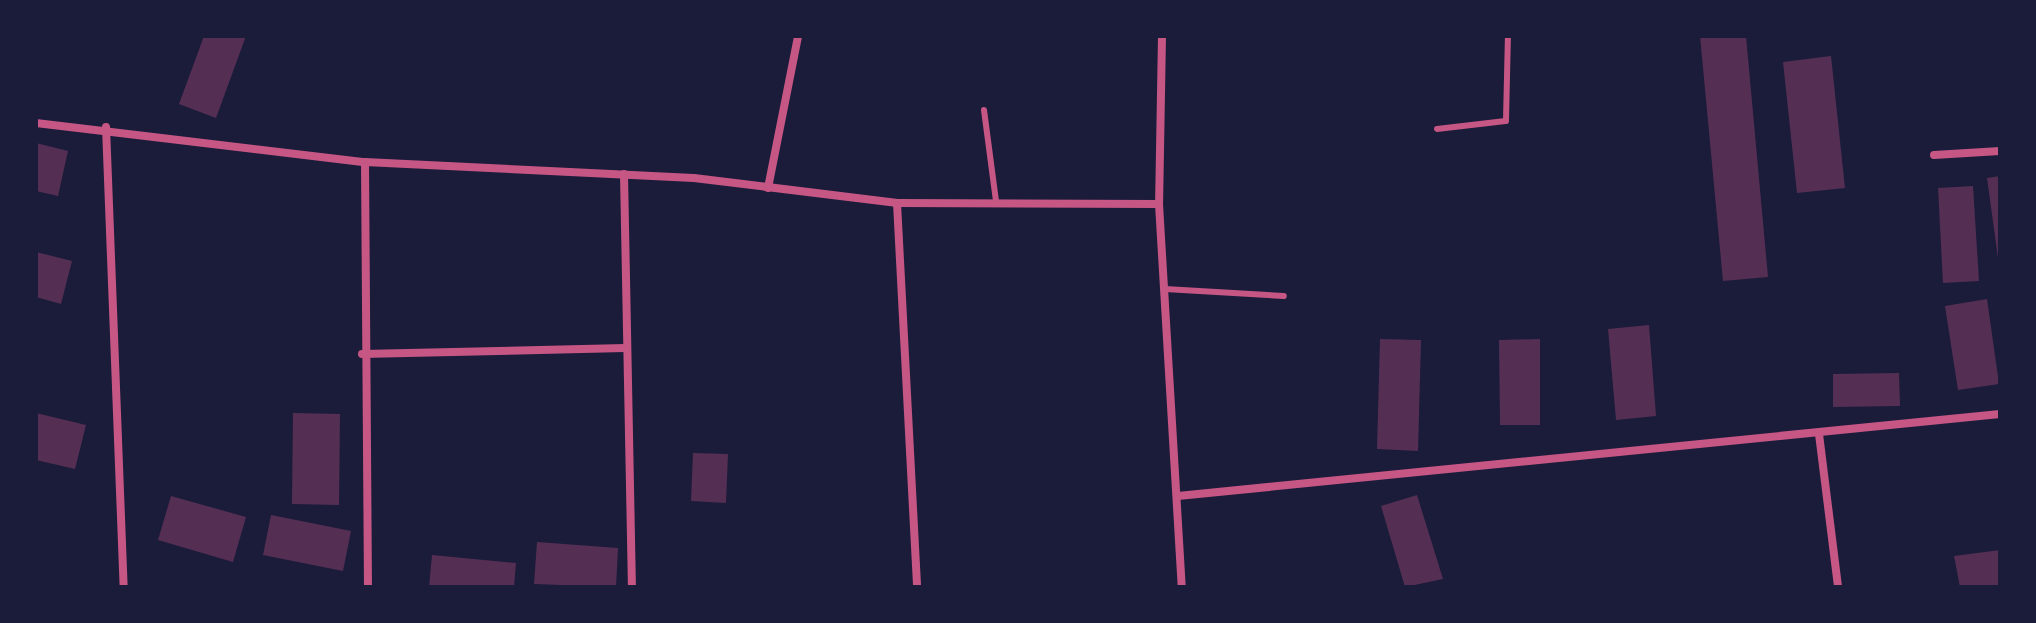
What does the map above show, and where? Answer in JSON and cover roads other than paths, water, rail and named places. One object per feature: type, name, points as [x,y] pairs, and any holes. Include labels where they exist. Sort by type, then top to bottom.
[{"type":"street","points":[[768,188],[798,36]]},
{"type":"street","points":[[1162,36],[1159,204],[1182,587]]},
{"type":"street","points":[[36,123],[106,127],[365,162],[624,174],[897,203],[1159,204]]},
{"type":"street","points":[[106,127],[124,587]]},
{"type":"street","points":[[1934,155],[2000,151]]},
{"type":"street","points":[[365,162],[362,354],[368,587]]},
{"type":"street","points":[[624,174],[632,587]]},
{"type":"street","points":[[897,203],[917,587]]},
{"type":"street","points":[[362,354],[625,348]]},
{"type":"street","points":[[1178,496],[2000,414]]},
{"type":"street","points":[[1819,434],[1838,587]]},
{"type":"lane","points":[[1437,129],[1506,121],[1508,36]]},
{"type":"lane","points":[[984,110],[996,201]]},
{"type":"lane","points":[[1165,289],[1284,296]]}]
